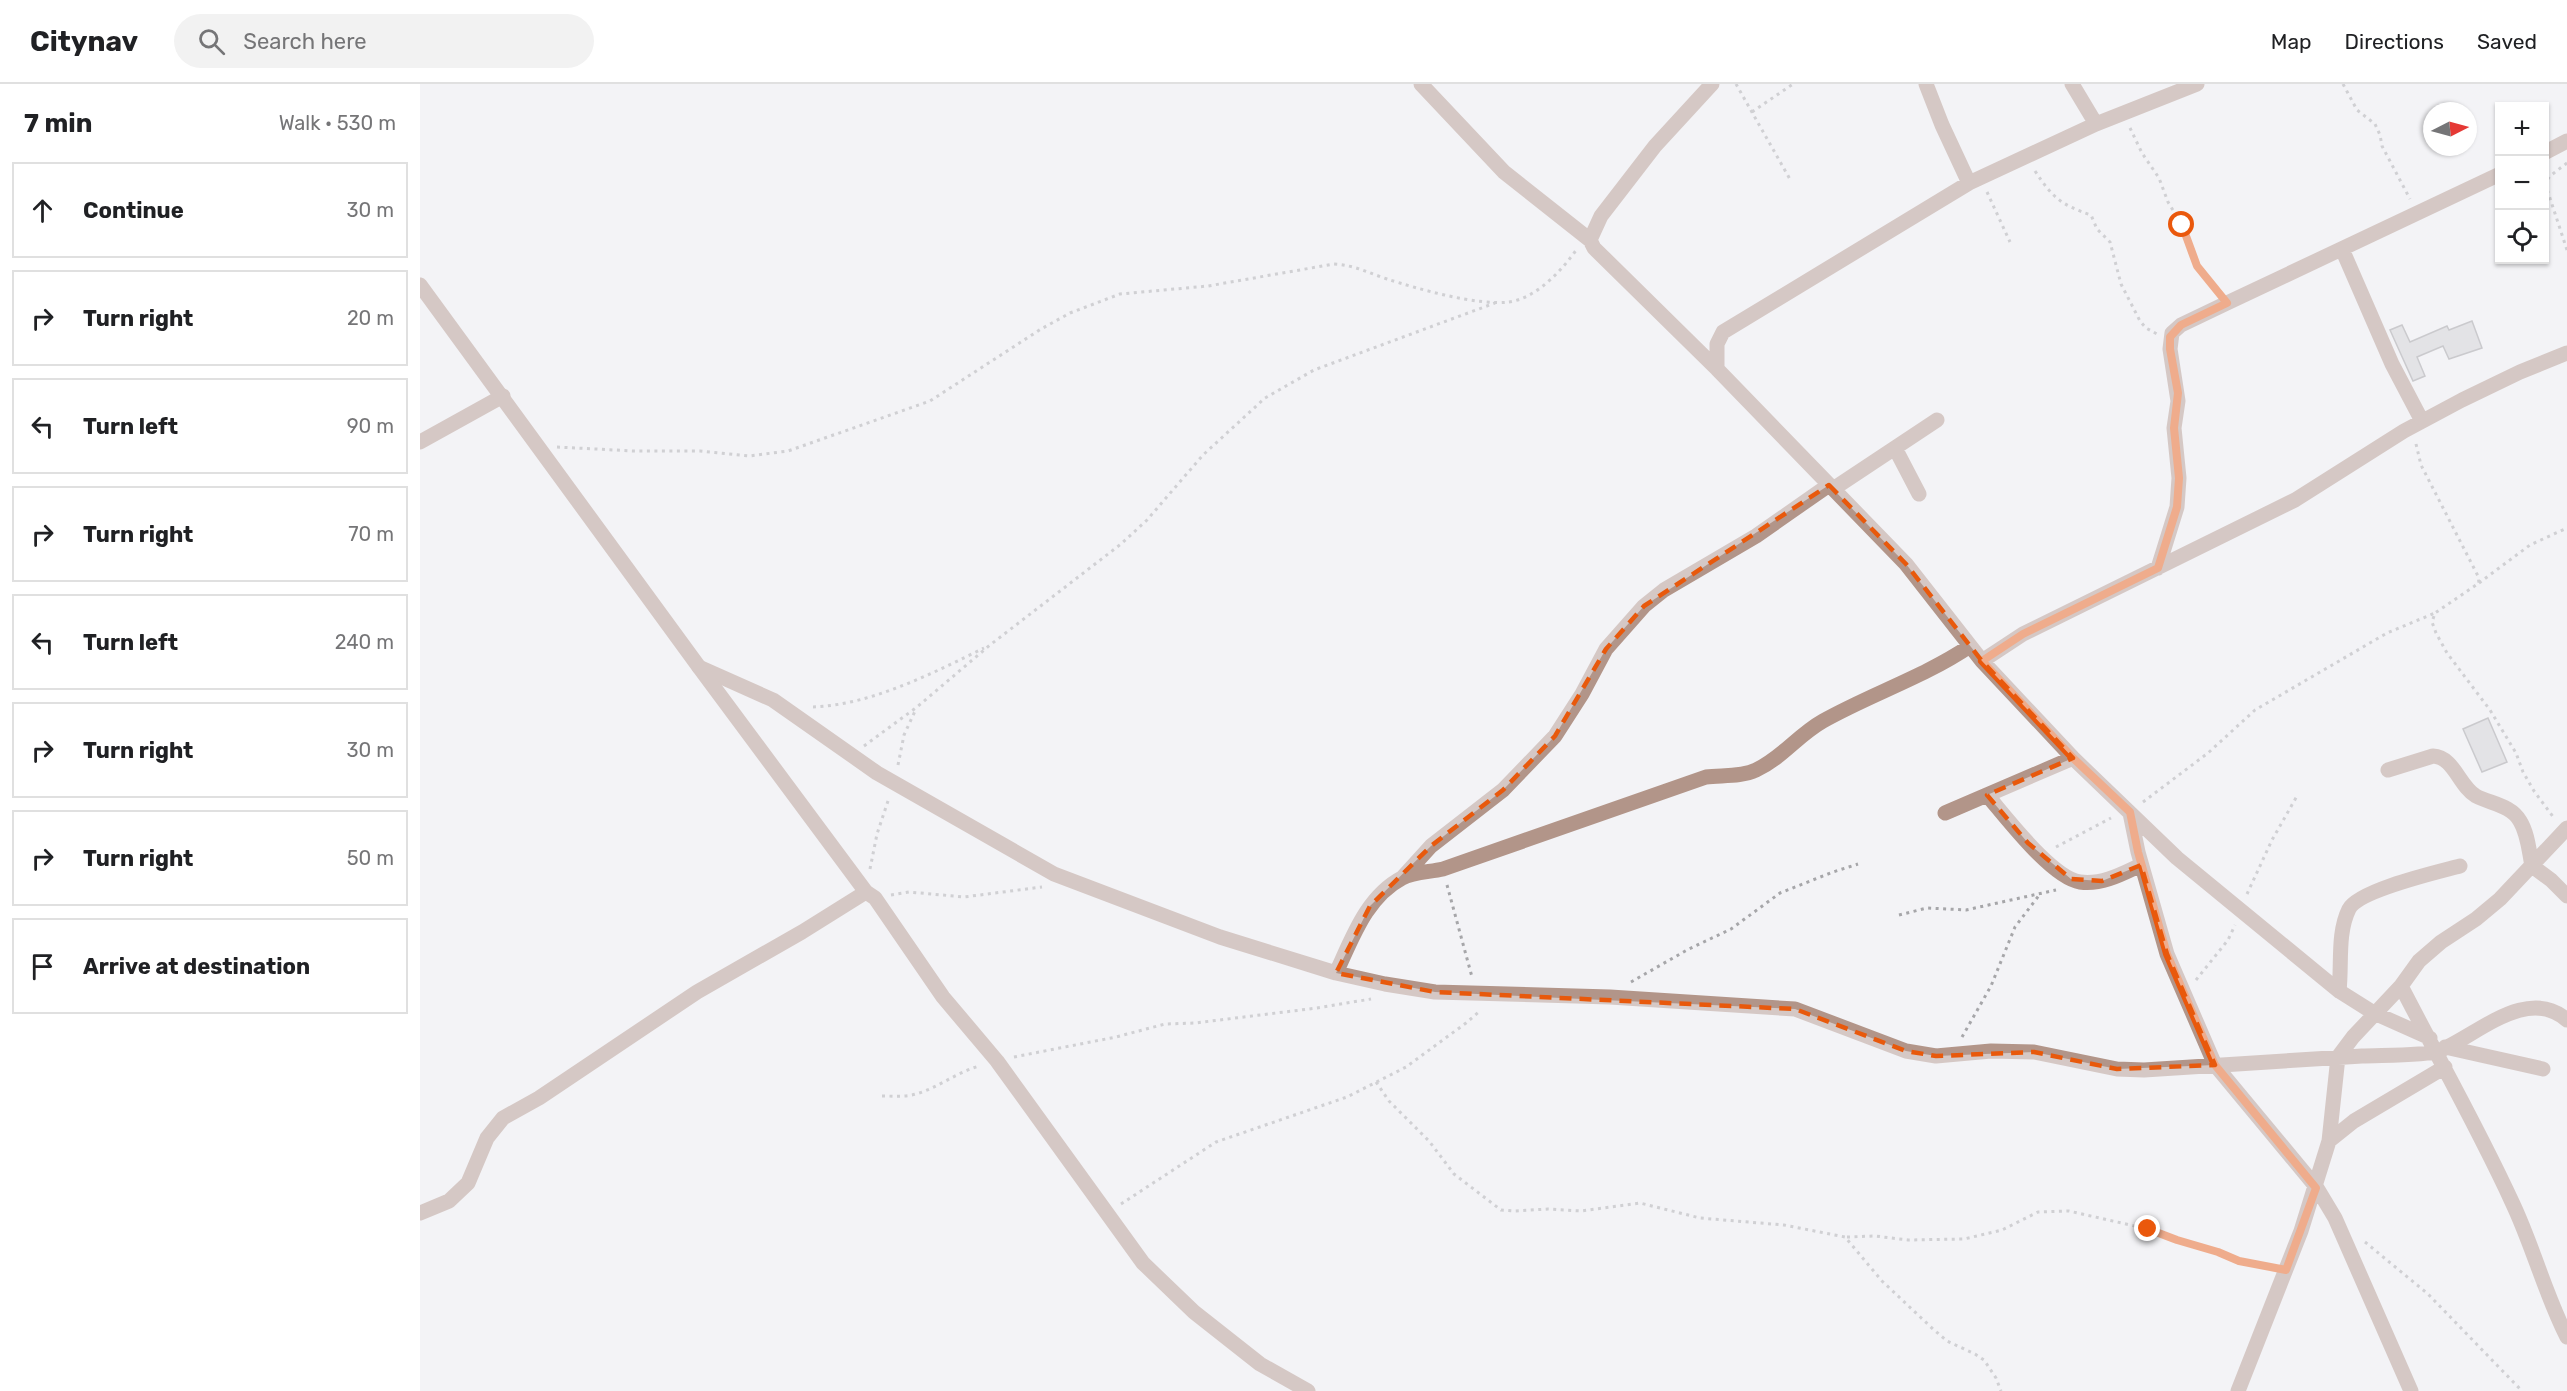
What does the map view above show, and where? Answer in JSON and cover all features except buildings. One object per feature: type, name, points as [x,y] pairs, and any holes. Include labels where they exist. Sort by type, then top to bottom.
[{"type":"street","points":[[1421,84],[1504,172],[1587,239],[1717,369],[1906,564],[1982,661],[2073,758],[2177,858],[2339,991],[2374,1013],[2437,1046],[2543,1068]]},
{"type":"street","points":[[1587,239],[1601,216],[1654,146],[1712,84]]},
{"type":"street","points":[[1926,84],[1942,125],[1975,180]]},
{"type":"street","points":[[2072,84],[2096,124]]},
{"type":"street","points":[[1717,369],[1717,344],[1723,332],[1975,180],[2176,87],[2197,84]]},
{"type":"street","points":[[2549,150],[2567,141]]},
{"type":"street","points":[[2158,568],[2177,507],[2179,478],[2174,428],[2178,393],[2169,342],[2172,333],[2181,325],[2495,176]]},
{"type":"street","points":[[2342,249],[2420,422]]},
{"type":"street","points":[[420,285],[699,667],[870,895],[943,997],[997,1061],[1143,1263],[1194,1312],[1260,1364],[1308,1391]]},
{"type":"street","points":[[1982,661],[2023,634],[2295,500],[2420,422],[2520,372],[2567,353]]},
{"type":"street","points":[[420,442],[502,396]]},
{"type":"street","points":[[1336,973],[1357,927],[1370,906],[1402,878],[1431,846],[1503,790],[1555,736],[1582,694],[1606,649],[1644,606],[1664,590],[1756,536],[1937,420]]},
{"type":"street","points":[[1894,448],[1919,494]]},
{"type":"street","points":[[1402,878],[1443,869],[1706,777],[1724,774],[1744,775],[1756,771],[1778,758],[1804,732],[1947,662],[1970,646]]},
{"type":"street","points":[[699,667],[773,700],[894,783],[1054,874],[1220,937],[1336,973],[1385,984],[1435,992],[1610,997],[1795,1009],[1906,1051],[1936,1056],[2034,1052],[2117,1070],[2338,1057],[2437,1046],[2502,1016],[2531,1009],[2554,1011],[2567,1020]]},
{"type":"street","points":[[2388,770],[2439,756],[2447,762],[2475,795],[2514,813],[2528,841],[2532,866],[2552,880],[2567,897]]},
{"type":"street","points":[[1945,813],[2073,758]]},
{"type":"street","points":[[1987,795],[2041,855],[2071,879],[2084,882],[2108,879],[2141,865]]},
{"type":"street","points":[[2130,812],[2141,865],[2167,954],[2215,1065],[2316,1188],[2335,1218],[2411,1391]]},
{"type":"street","points":[[2238,1391],[2316,1188],[2329,1141],[2338,1057],[2374,1013],[2401,986],[2419,961],[2500,899],[2565,834]]},
{"type":"street","points":[[2339,991],[2341,940],[2346,916],[2352,904],[2382,889],[2460,866]]},
{"type":"street","points":[[420,1213],[449,1201],[468,1183],[487,1138],[502,1118],[539,1098],[751,959],[870,895]]},
{"type":"street","points":[[2401,986],[2437,1046],[2445,1067],[2513,1203],[2553,1309],[2567,1337]]},
{"type":"street","points":[[2329,1141],[2354,1121],[2445,1067]]},
{"type":"path","points":[[1736,84],[1791,181]]},
{"type":"path","points":[[1752,112],[1793,84]]},
{"type":"path","points":[[2343,84],[2357,110],[2375,124],[2382,146],[2416,214]]},
{"type":"path","points":[[2125,112],[2135,140],[2158,174],[2168,201],[2182,225],[2197,266],[2227,303]]},
{"type":"path","points":[[2026,157],[2054,198],[2074,210],[2091,215],[2097,229],[2110,242],[2121,284],[2140,321],[2146,328],[2169,342]]},
{"type":"path","points":[[2567,163],[2548,178],[2545,186],[2558,216],[2567,250]]},
{"type":"path","points":[[1975,180],[2010,242]]},
{"type":"path","points":[[537,446],[634,451],[700,451],[749,456],[788,451],[930,401],[1041,329],[1070,313],[1120,294],[1208,286],[1335,264],[1354,266],[1421,288],[1466,298],[1498,302],[1513,301],[1542,285],[1566,264],[1587,239]]},
{"type":"path","points":[[850,755],[917,707],[990,645],[1130,536],[1156,510],[1203,455],[1265,398],[1314,370],[1498,302]]},
{"type":"path","points":[[2420,422],[2416,447],[2421,465],[2479,582]]},
{"type":"path","points":[[2041,855],[2101,822],[2130,812],[2208,753],[2255,710],[2387,633],[2435,613],[2530,545],[2567,528]]},
{"type":"path","points":[[2435,613],[2434,627],[2447,653],[2490,710],[2517,753],[2523,772],[2534,791],[2565,834]]},
{"type":"path","points":[[811,707],[848,702],[888,690],[933,674],[990,645]]},
{"type":"path","points":[[917,707],[904,735],[894,783],[877,834],[870,895],[909,892],[977,897],[1076,882]]},
{"type":"path","points":[[2184,996],[2233,933],[2238,910],[2272,840],[2297,796]]},
{"type":"path","points":[[1610,997],[1646,972],[1731,929],[1780,893],[1858,864]]},
{"type":"path","points":[[1443,869],[1476,994]]},
{"type":"path","points":[[1899,915],[1927,908],[1966,910],[2084,882]]},
{"type":"path","points":[[1949,1055],[1979,1010],[2015,927],[2040,894]]},
{"type":"path","points":[[1106,1212],[1150,1187],[1216,1142],[1347,1097],[1406,1067],[1457,1030],[1497,995]]},
{"type":"path","points":[[882,1096],[910,1096],[928,1090],[965,1070],[1165,1024],[1306,1010],[1376,998]]},
{"type":"path","points":[[1376,1082],[1389,1101],[1429,1140],[1454,1174],[1497,1209],[1581,1211],[1640,1203],[1700,1218],[1784,1225],[1845,1238],[1863,1236],[1908,1240],[1964,1239],[2002,1230],[2038,1212],[2069,1210],[2148,1229],[2239,1261],[2286,1270]]},
{"type":"path","points":[[1845,1238],[1882,1281],[1933,1329],[1947,1341],[1984,1360],[1996,1378],[2001,1391]]},
{"type":"path","points":[[2360,1239],[2428,1294],[2522,1391]]},
{"type":"highlighted area","points":[[1829,485],[1906,564],[1982,661],[2073,758],[1987,795],[2028,843],[2071,879],[2102,881],[2141,865],[2167,954],[2215,1065],[2117,1069],[2034,1052],[1936,1056],[1906,1051],[1795,1009],[1435,992],[1336,973],[1370,906],[1431,846],[1503,790],[1555,736],[1606,649],[1644,606]]},
{"type":"route","points":[[2148,1229],[2239,1261],[2265,1268],[2286,1270],[2316,1188],[2215,1065],[2167,954],[2138,852],[2130,812],[2073,758],[1982,661],[2023,634],[2158,568],[2177,507],[2179,478],[2174,447],[2178,393],[2170,337],[2181,325],[2227,303],[2197,266],[2182,225]]}]
